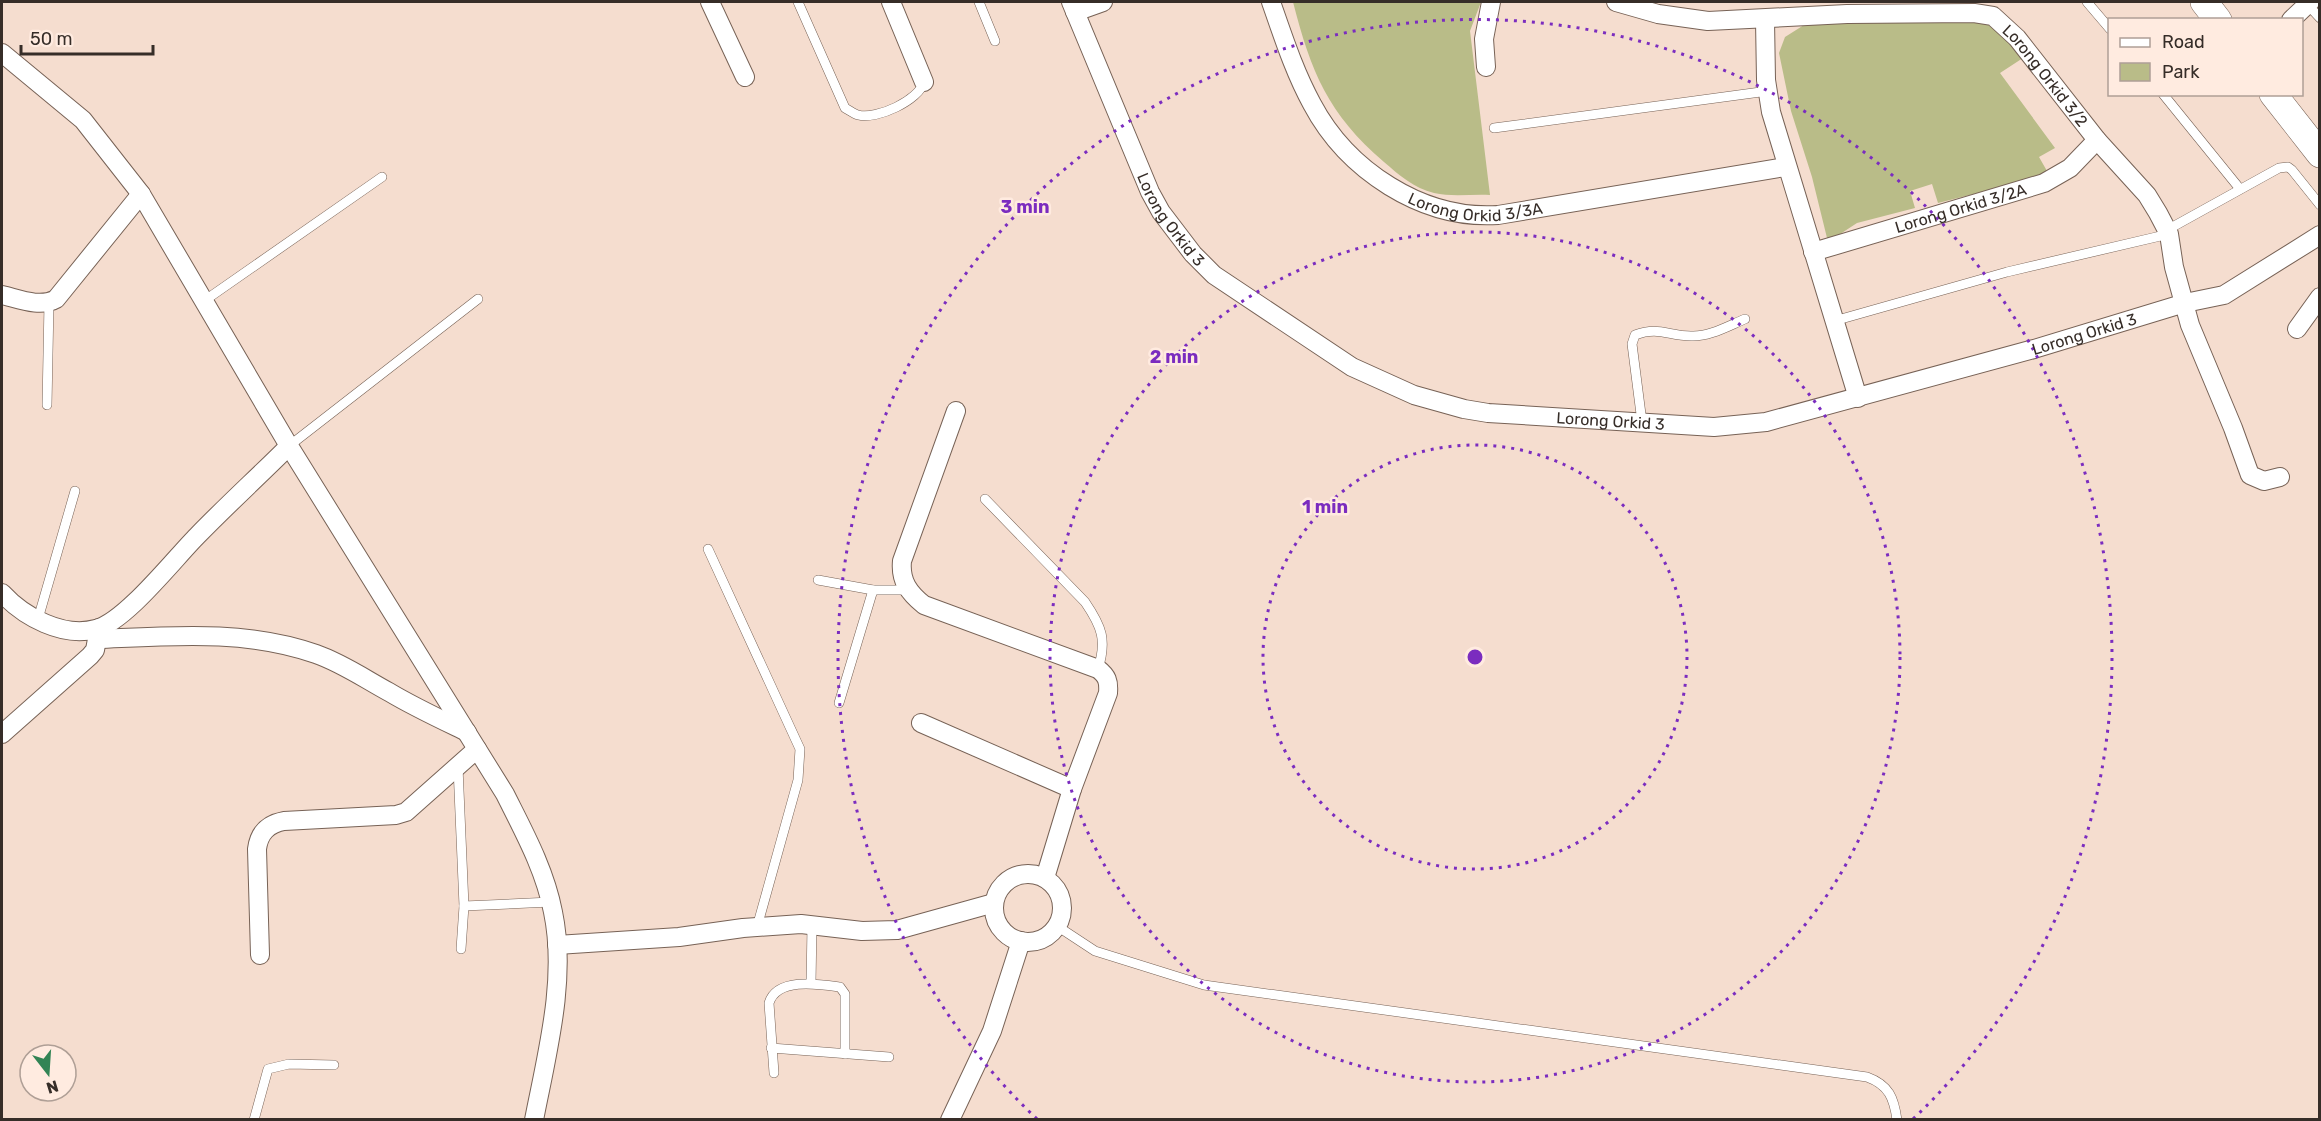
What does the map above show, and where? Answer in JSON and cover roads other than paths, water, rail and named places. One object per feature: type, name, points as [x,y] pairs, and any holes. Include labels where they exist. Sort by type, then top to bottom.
[{"type":"main road","points":[[2205,2],[2216,18]]},
{"type":"main road","points":[[2275,96],[2319,154]]},
{"type":"street","points":[[710,2],[745,77]]},
{"type":"street","points":[[891,2],[924,82]]},
{"type":"street","points":[[1073,7],[1103,2]]},
{"type":"street","name":"Lorong Orkid 3/3A","points":[[1271,2],[1296,70],[1312,105],[1339,141],[1368,171],[1412,199],[1446,212],[1476,217],[1498,215],[1785,167]]},
{"type":"street","points":[[1486,67],[1484,39],[1491,2]]},
{"type":"street","name":"Lorong Orkid 3/2","points":[[1616,2],[1682,19],[1765,20],[1847,8],[1974,13],[1993,16],[2017,38],[2097,140],[2147,195],[2168,232],[2190,325],[2234,428],[2250,475],[2264,481],[2280,477]]},
{"type":"street","points":[[2293,18],[2309,3]]},
{"type":"street","name":"Lorong Orkid 3","points":[[1073,7],[1150,192],[1161,212],[1193,254],[1214,274],[1352,367],[1414,395],[1455,407],[1488,413],[1724,427],[1749,425],[1858,398],[2109,328],[2185,303],[2224,295],[2319,235]]},
{"type":"street","points":[[1765,20],[1768,90],[1785,167],[1858,398]]},
{"type":"street","points":[[2,53],[83,120],[141,194],[289,446],[467,732],[526,836],[551,902],[557,945],[558,977],[534,1119]]},
{"type":"street","name":"Lorong Orkid 3/2A","points":[[1813,252],[2051,180],[2070,168],[2097,140]]},
{"type":"street","points":[[2,295],[49,303],[56,299],[141,194]]},
{"type":"street","points":[[2297,329],[2319,297]]},
{"type":"street","points":[[956,411],[902,561],[901,572],[908,590],[924,605],[1098,669],[1106,675],[1108,693],[1072,789],[1045,878]]},
{"type":"street","points":[[2,734],[90,656],[98,634],[115,620],[198,534],[289,446]]},
{"type":"street","points":[[2,593],[12,603],[38,619],[66,630],[98,634],[195,634],[276,643],[301,649],[343,666],[414,706],[467,732]]},
{"type":"street","points":[[921,723],[1072,789]]},
{"type":"street","points":[[260,954],[257,849],[258,840],[268,827],[284,821],[396,815],[406,812],[477,749]]},
{"type":"street","points":[[1024,874],[1045,878],[1059,894],[1061,916],[1057,926],[1040,939],[1021,941],[1009,936],[1000,927],[994,915],[994,903],[998,892],[1013,877],[1024,874]]},
{"type":"street","points":[[557,945],[679,937],[757,927],[812,926],[862,931],[897,930],[994,903]]},
{"type":"street","points":[[950,1119],[992,1031],[1021,941]]},
{"type":"lane","points":[[798,2],[845,108],[860,116],[895,107],[916,96],[924,82]]},
{"type":"lane","points":[[980,2],[995,41]]},
{"type":"lane","points":[[2087,2],[2108,28]]},
{"type":"lane","points":[[2309,3],[2319,18]]},
{"type":"lane","points":[[1494,128],[1768,90]]},
{"type":"lane","points":[[2165,96],[2240,189]]},
{"type":"lane","points":[[1834,321],[2007,272],[2168,232],[2278,168],[2288,167],[2319,205]]},
{"type":"lane","points":[[204,301],[382,177]]},
{"type":"lane","points":[[289,446],[478,299]]},
{"type":"lane","points":[[46,405],[49,303]]},
{"type":"lane","points":[[1642,422],[1632,344],[1635,335],[1647,331],[1663,330],[1694,336],[1715,332],[1745,319]]},
{"type":"lane","points":[[38,619],[75,491]]},
{"type":"lane","points":[[985,500],[1085,602],[1098,621],[1104,650],[1098,669]]},
{"type":"lane","points":[[708,549],[800,749],[798,780],[757,927]]},
{"type":"lane","points":[[818,580],[873,590],[908,590]]},
{"type":"lane","points":[[840,703],[873,590]]},
{"type":"lane","points":[[458,767],[464,906],[461,949]]},
{"type":"lane","points":[[464,906],[551,902]]},
{"type":"lane","points":[[811,983],[812,926]]},
{"type":"lane","points":[[1057,926],[1095,951],[1204,985],[1867,1077],[1882,1083],[1893,1098],[1897,1119]]},
{"type":"lane","points":[[774,1073],[769,1003],[771,995],[780,989],[811,983],[840,987],[845,994],[845,1054]]},
{"type":"lane","points":[[771,1048],[889,1057]]},
{"type":"lane","points":[[254,1119],[268,1070],[277,1065],[289,1064],[334,1065]]}]
